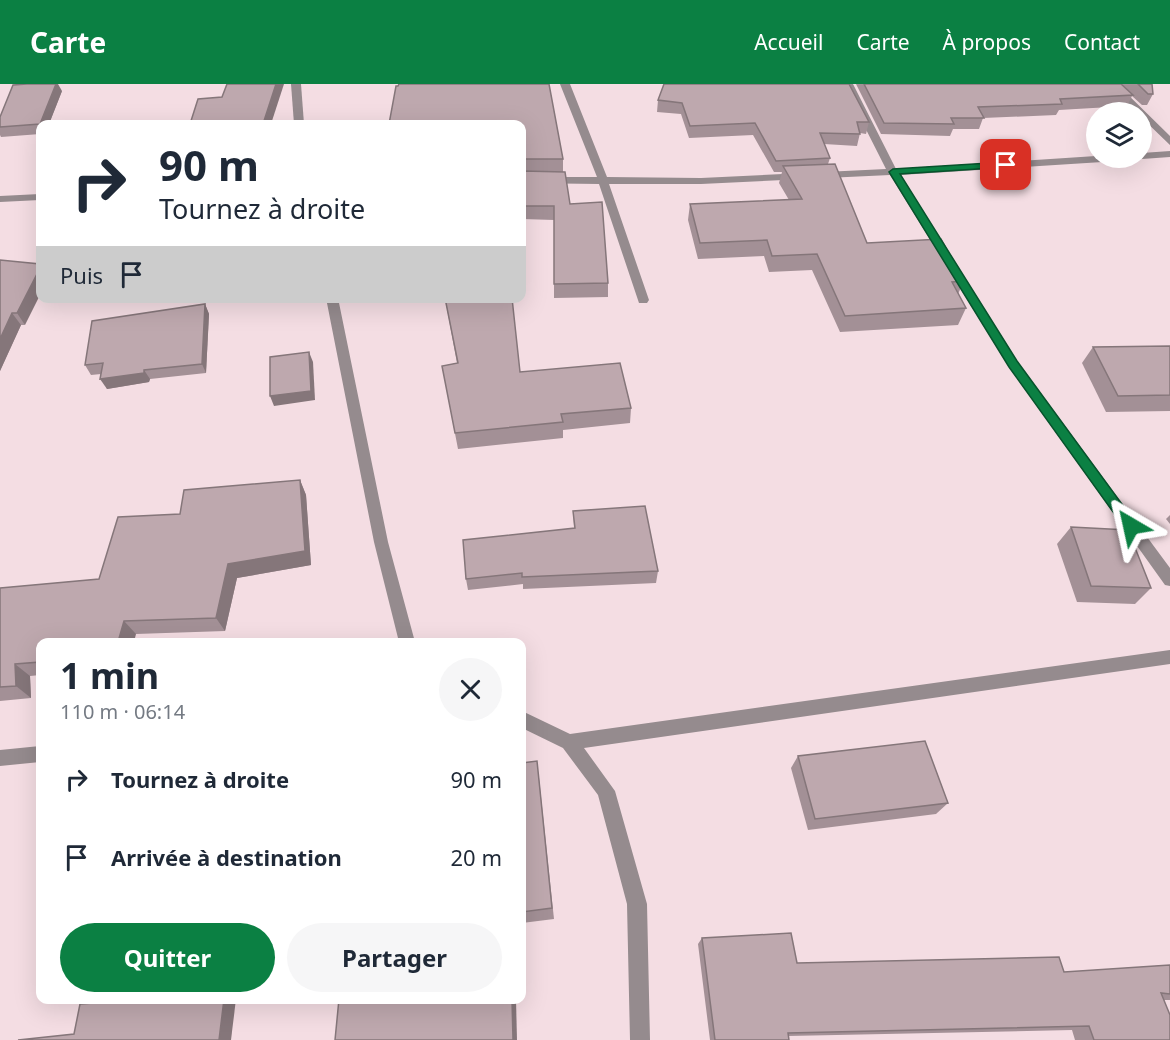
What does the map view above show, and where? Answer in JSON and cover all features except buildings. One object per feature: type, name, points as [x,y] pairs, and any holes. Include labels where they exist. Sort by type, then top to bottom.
[{"type":"street","points":[[296,84],[299,120]]},
{"type":"street","points":[[565,84],[603,180],[643,300]]},
{"type":"street","points":[[848,84],[893,172],[1013,364],[1170,580]]},
{"type":"street","points":[[1112,84],[1130,102]]},
{"type":"street","points":[[1152,124],[1170,142]]},
{"type":"street","points":[[1152,155],[1170,154]]},
{"type":"street","points":[[526,180],[701,181],[1086,160]]},
{"type":"street","points":[[0,199],[36,198]]},
{"type":"street","points":[[333,303],[381,543],[406,638]]},
{"type":"street","points":[[569,742],[1170,657]]},
{"type":"street","points":[[526,721],[569,742],[606,791],[637,904],[640,1040]]},
{"type":"street","points":[[0,758],[36,754]]},
{"type":"route","points":[[1006,165],[893,172],[1013,364],[1131,526]]}]
